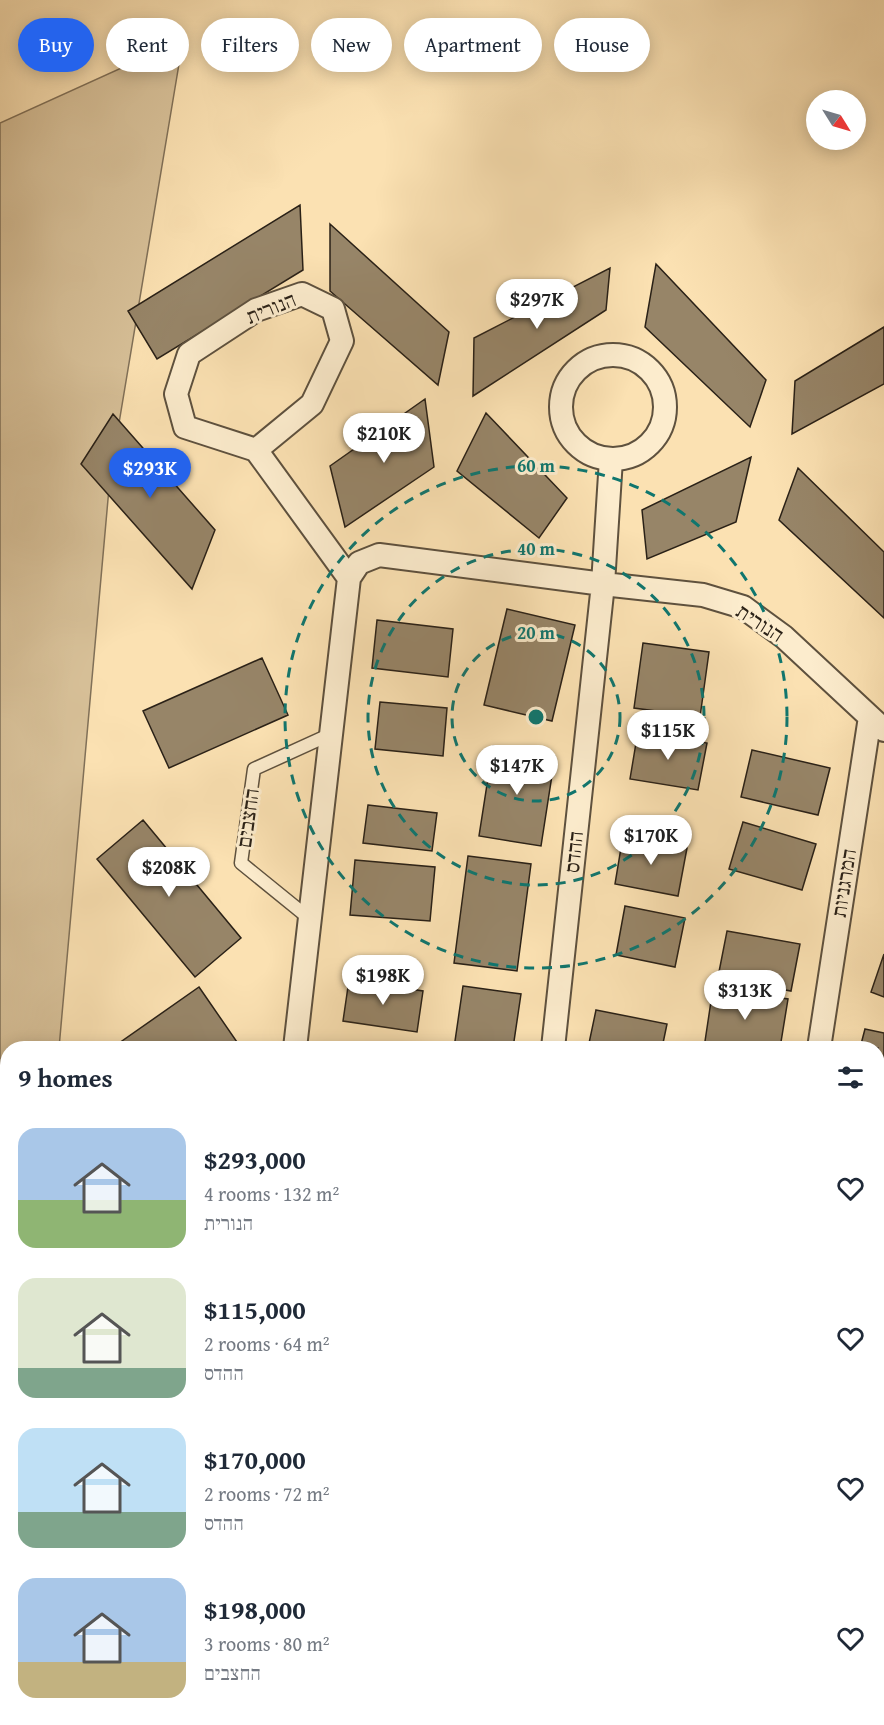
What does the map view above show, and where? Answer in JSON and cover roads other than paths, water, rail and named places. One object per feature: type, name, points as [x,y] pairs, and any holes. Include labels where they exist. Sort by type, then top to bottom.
[{"type":"street","name":"הנורית","points":[[302,294],[333,309],[342,341],[312,404],[256,450],[185,426],[176,394],[189,354],[256,310],[302,294]]},
{"type":"street","points":[[605,356],[621,356],[638,361],[650,371],[660,386],[664,400],[664,418],[657,435],[645,449],[629,457],[611,459],[586,452],[572,440],[563,425],[561,398],[568,381],[588,361],[605,356]]},
{"type":"street","points":[[256,450],[354,570],[331,734],[296,1041]]},
{"type":"street","points":[[603,584],[611,459]]},
{"type":"street","name":"הנורית","points":[[354,570],[379,555],[703,595],[743,607],[784,637],[877,723]]},
{"type":"street","name":"ההדס","points":[[554,1041],[603,584]]},
{"type":"street","name":"המרגניות","points":[[820,1041],[877,723]]},
{"type":"lane","name":"החצבים","points":[[310,919],[242,863],[254,769],[331,734]]}]
